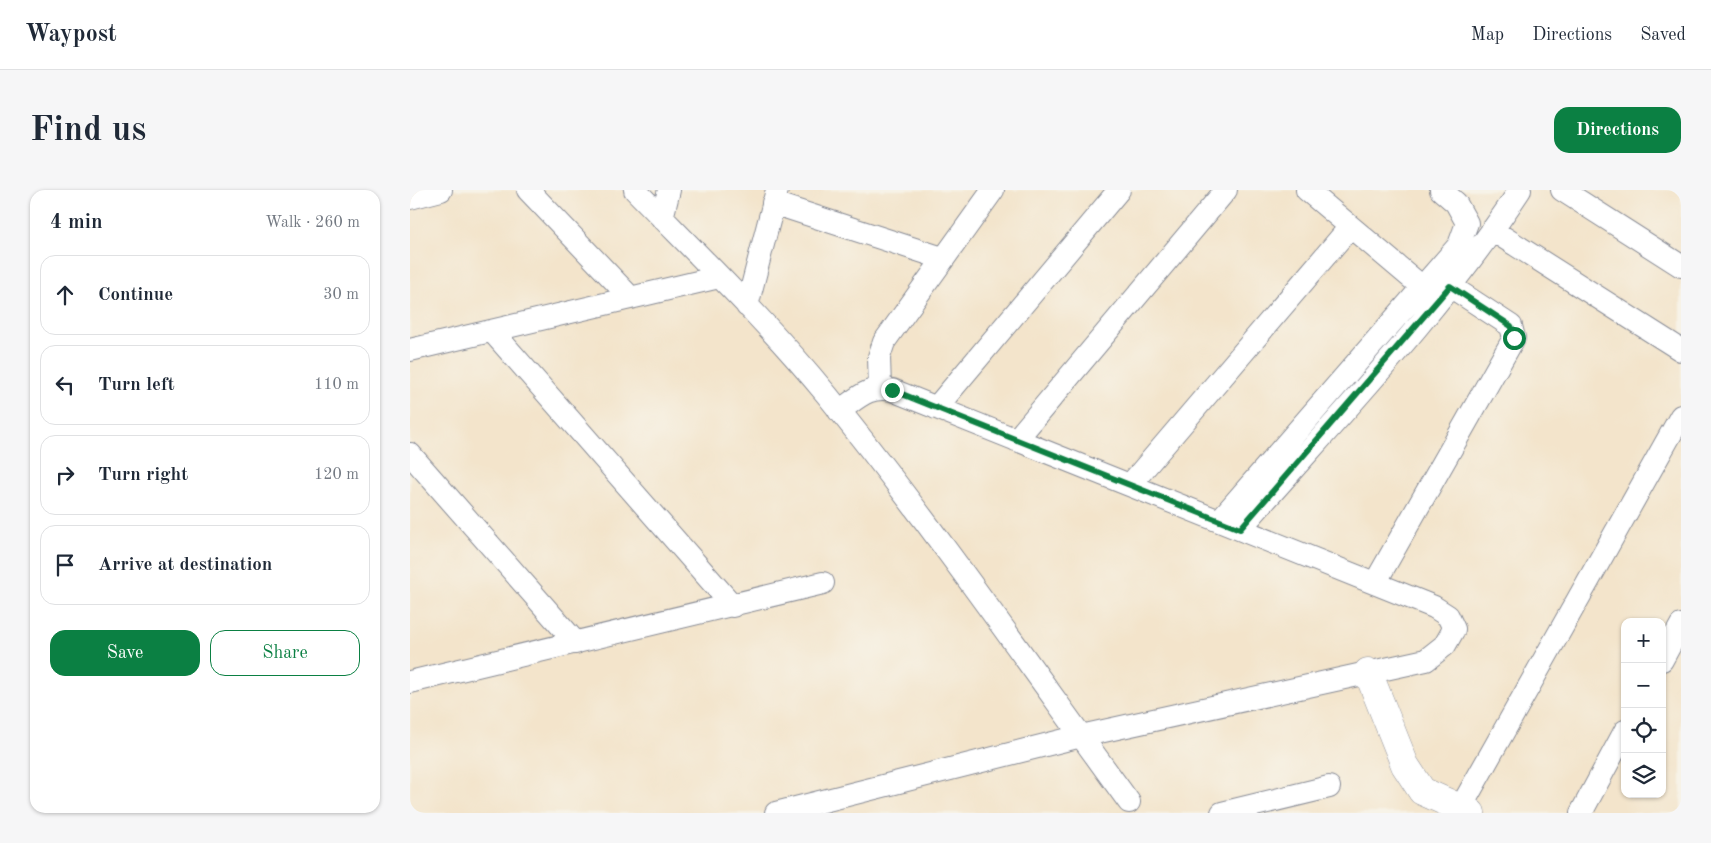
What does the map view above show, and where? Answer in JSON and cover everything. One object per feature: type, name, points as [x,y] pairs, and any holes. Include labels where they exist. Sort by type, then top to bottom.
[{"type":"street","points":[[410,198],[440,190]]},
{"type":"street","points":[[528,190],[631,298]]},
{"type":"street","points":[[635,190],[747,306],[840,411],[1130,802]]},
{"type":"street","points":[[662,218],[669,190]]},
{"type":"street","points":[[880,388],[879,358],[884,342],[942,258],[993,190]]},
{"type":"street","points":[[936,408],[1119,190]]},
{"type":"street","points":[[1016,440],[1226,190]]},
{"type":"street","points":[[1308,190],[1421,286]]},
{"type":"street","points":[[1229,525],[1421,286],[1459,245],[1467,222],[1456,203],[1441,190]]},
{"type":"street","points":[[1229,525],[1450,286],[1520,190]]},
{"type":"street","points":[[1562,190],[1681,266]]},
{"type":"street","points":[[747,306],[775,197],[942,258]]},
{"type":"street","points":[[1130,485],[1350,227]]},
{"type":"street","points":[[1492,230],[1681,350]]},
{"type":"street","points":[[410,350],[719,277]]},
{"type":"street","points":[[1375,583],[1514,338],[1511,326],[1450,286]]},
{"type":"street","points":[[492,331],[733,606]]},
{"type":"street","points":[[776,813],[1082,736],[1426,660],[1445,646],[1454,629],[1448,616],[1434,606],[936,408],[880,388],[870,390],[840,411]]},
{"type":"street","points":[[1368,672],[1405,765],[1422,791],[1465,811],[1679,424]]},
{"type":"street","points":[[410,454],[576,643]]},
{"type":"street","points":[[410,682],[823,583]]},
{"type":"street","points":[[1666,653],[1681,625]]},
{"type":"street","points":[[1581,813],[1621,738]]},
{"type":"street","points":[[1222,813],[1329,787]]},
{"type":"route","points":[[892,390],[1240,529],[1450,286],[1511,326],[1514,338]]}]
